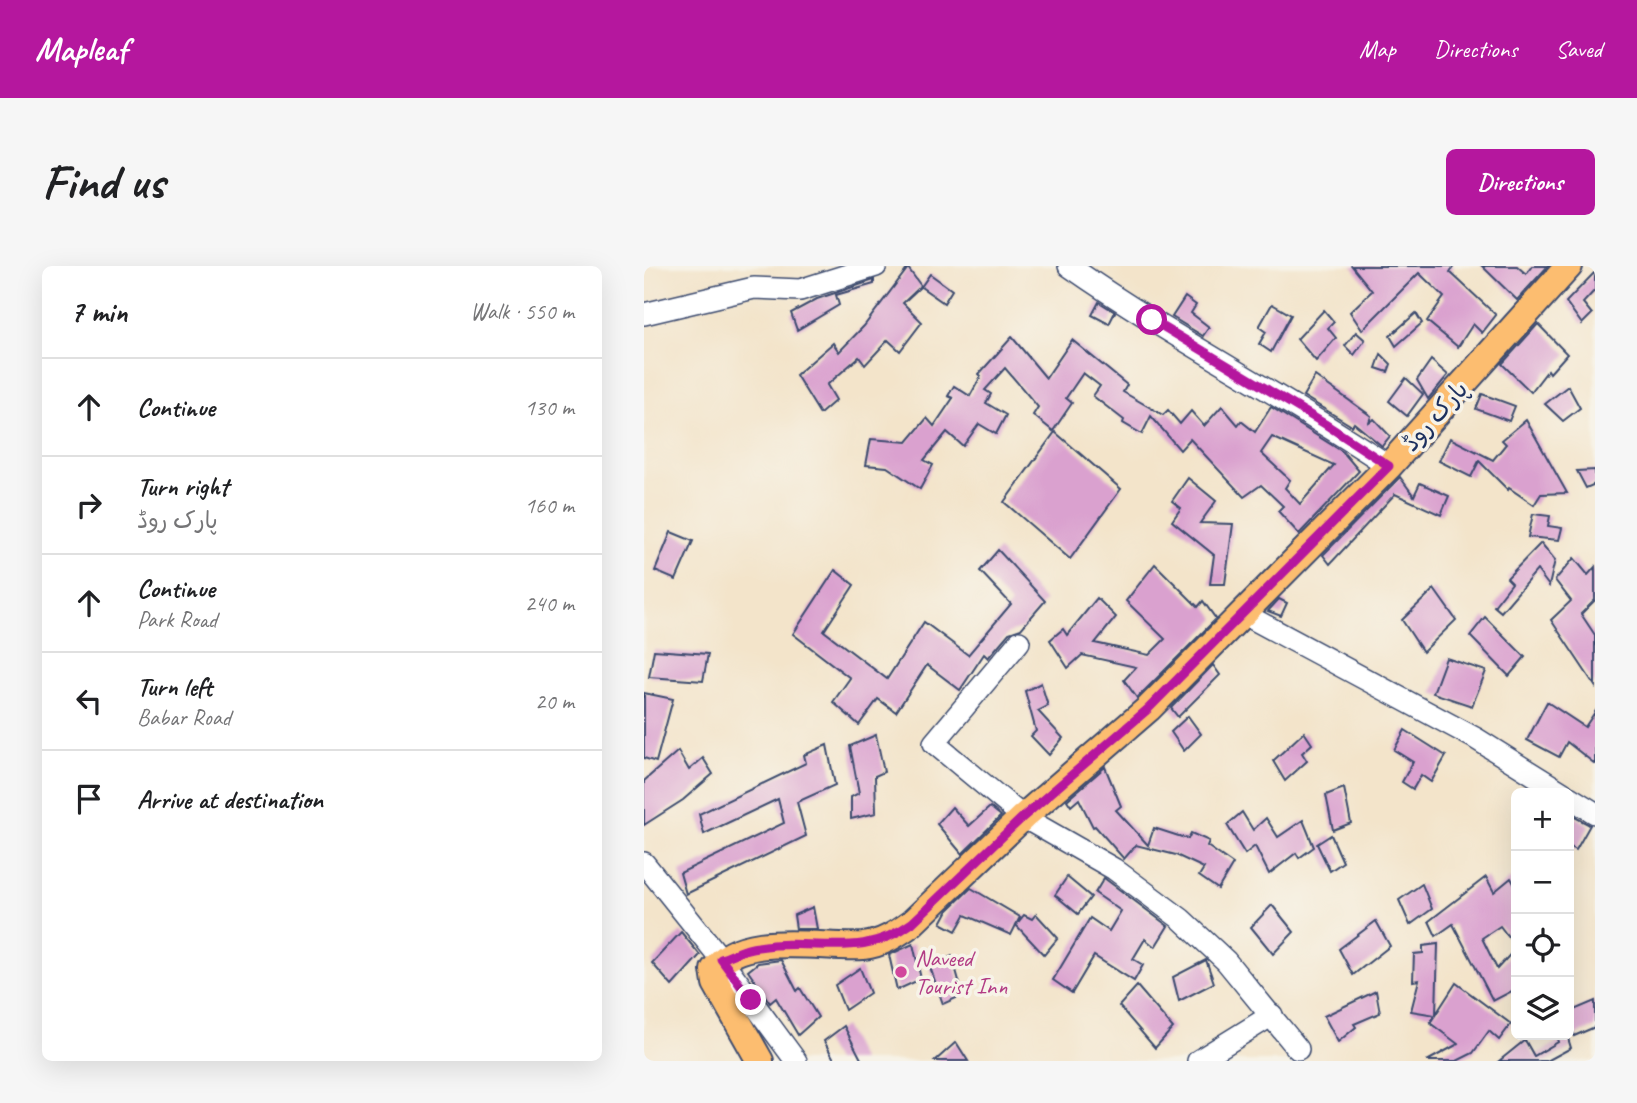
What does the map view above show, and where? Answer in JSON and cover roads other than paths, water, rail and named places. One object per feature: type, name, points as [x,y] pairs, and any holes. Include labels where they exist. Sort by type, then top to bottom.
[{"type":"main road","name":"پارک روڈ","points":[[721,959],[755,947],[865,946],[892,938],[912,923],[1023,817],[1148,709],[1389,466],[1569,266]]},
{"type":"main road","points":[[721,959],[713,970],[716,984],[760,1061]]},
{"type":"street","points":[[644,314],[754,288],[800,290],[876,266]]},
{"type":"street","points":[[1069,266],[1197,349],[1325,424],[1389,466]]},
{"type":"street","points":[[1242,613],[1475,738],[1555,788]]},
{"type":"street","points":[[1018,642],[934,743],[1023,817],[1114,869],[1181,919],[1226,961],[1298,1049]]},
{"type":"street","points":[[1574,800],[1595,813]]},
{"type":"street","points":[[644,863],[721,959],[796,1061]]},
{"type":"street","points":[[1198,1061],[1272,1015]]},
{"type":"place","name":"Naveed Tourist Inn","points":[[901,972]]}]
